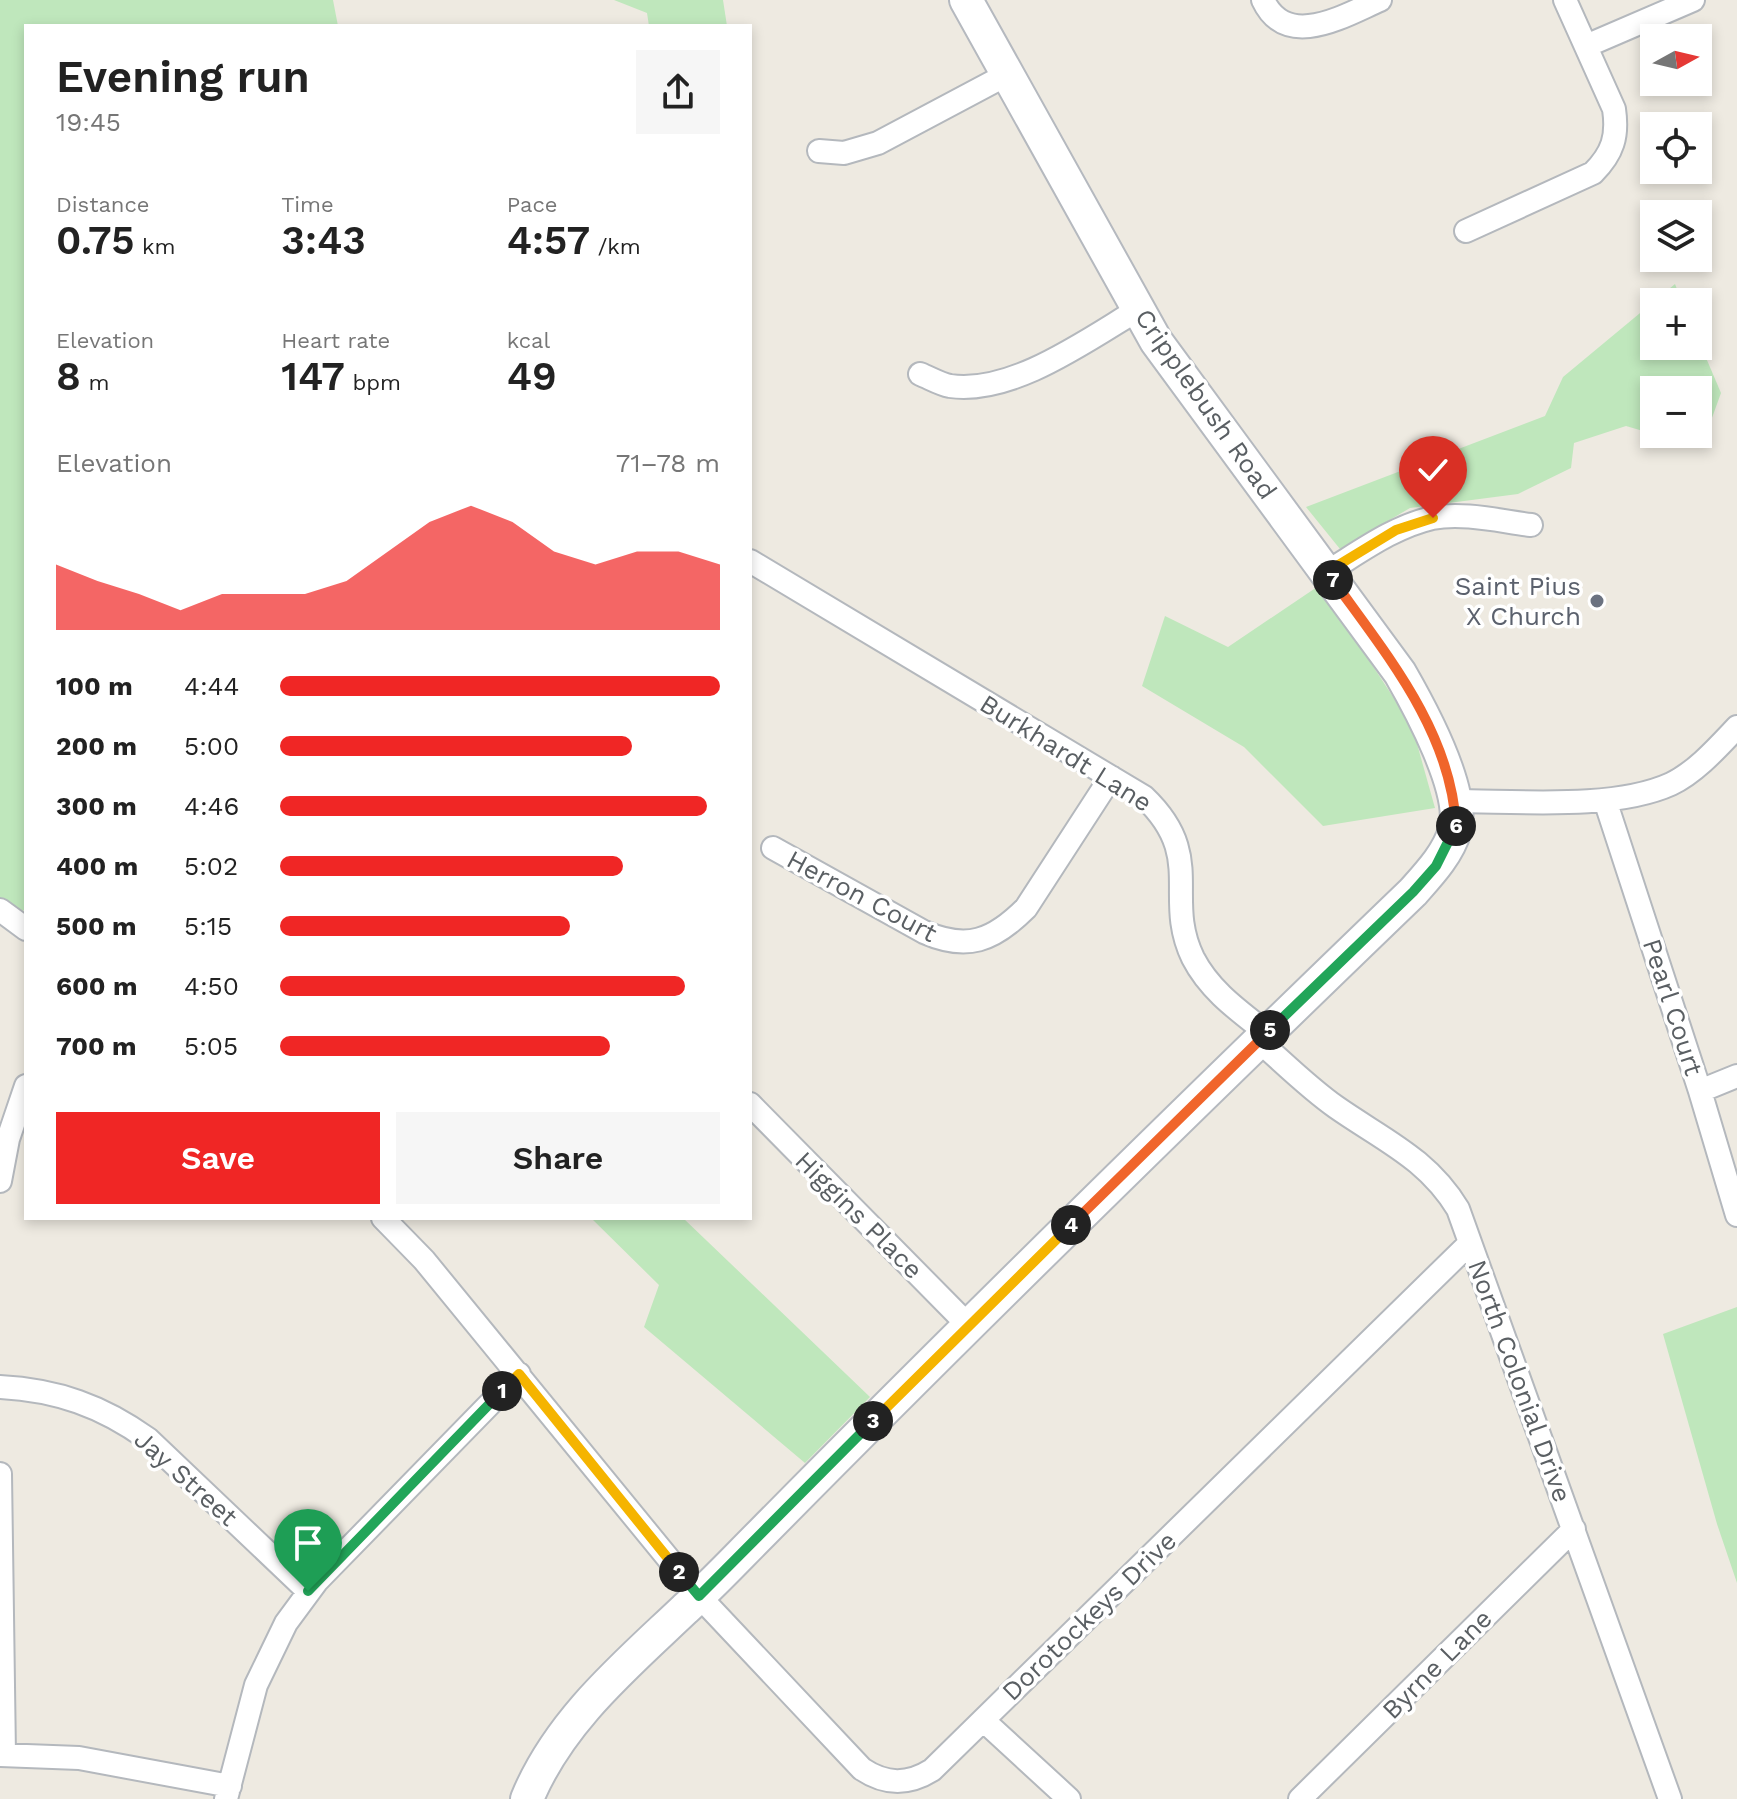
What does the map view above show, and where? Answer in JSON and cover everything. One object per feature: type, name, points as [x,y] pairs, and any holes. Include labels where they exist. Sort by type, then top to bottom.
[{"type":"main road","name":"Cripplebush Road","points":[[966,0],[1156,341],[1400,673],[1432,733],[1454,801]]},
{"type":"main road","points":[[527,1799],[550,1754],[579,1713],[609,1680],[699,1596],[968,1325],[1413,892],[1436,866],[1456,828],[1454,801]]},
{"type":"street","points":[[1263,0],[1278,18],[1305,27],[1321,26],[1380,0]]},
{"type":"street","points":[[1466,231],[1578,182],[1606,161],[1613,146],[1617,128],[1614,109],[1565,0]]},
{"type":"street","points":[[1586,46],[1693,0]]},
{"type":"street","points":[[819,151],[844,153],[878,143],[1006,75]]},
{"type":"street","points":[[920,374],[948,386],[984,385],[1019,375],[1139,309]]},
{"type":"street","points":[[1327,572],[1396,530],[1433,518],[1462,516],[1531,525]]},
{"type":"street","name":"Burkhardt Lane","points":[[752,562],[1144,797],[1171,829],[1179,850],[1181,911],[1192,956],[1219,994],[1263,1038]]},
{"type":"street","points":[[1454,801],[1605,800],[1672,783],[1710,755],[1737,727]]},
{"type":"street","name":"Herron Court","points":[[773,848],[924,932],[949,943],[970,941],[992,934],[1011,923],[1026,908],[1111,777]]},
{"type":"street","name":"Pearl Court","points":[[1605,800],[1737,1215]]},
{"type":"street","points":[[0,910],[24,928]]},
{"type":"street","name":"North Colonial Drive","points":[[1263,1038],[1334,1105],[1428,1168],[1445,1187],[1458,1209],[1670,1799]]},
{"type":"street","points":[[1700,1091],[1737,1076]]},
{"type":"street","points":[[0,1181],[8,1139],[24,1092]]},
{"type":"street","name":"Higgins Place","points":[[752,1106],[968,1325]]},
{"type":"street","name":"Dorotockeys Drive","points":[[385,1220],[424,1260],[699,1596],[862,1769],[889,1782],[919,1778],[932,1770],[1470,1243]]},
{"type":"street","points":[[0,1474],[2,1755],[79,1758],[228,1792],[256,1685],[278,1637],[308,1591],[519,1374]]},
{"type":"street","name":"Jay Street","points":[[0,1387],[64,1395],[122,1421],[148,1439],[308,1591]]},
{"type":"street","name":"Byrne Lane","points":[[1300,1799],[1574,1529]]},
{"type":"street","points":[[983,1720],[1069,1799]]},
{"type":"green space","points":[[0,0],[333,0],[338,24],[24,24],[24,910],[0,915]]},
{"type":"green space","points":[[614,0],[723,0],[727,24],[649,24],[647,13]]},
{"type":"green space","points":[[1640,313],[1640,360],[1707,360],[1721,393],[1712,418],[1712,376],[1640,376],[1640,430],[1626,426],[1574,443],[1571,468],[1518,494],[1410,508],[1340,549],[1306,507],[1545,416],[1563,377]]},
{"type":"green space","points":[[1320,585],[1412,726],[1435,808],[1323,826],[1244,747],[1142,686],[1165,616],[1228,647]]},
{"type":"green space","points":[[593,1220],[685,1220],[870,1397],[805,1463],[644,1327],[659,1285]]},
{"type":"green space","points":[[1737,1307],[1737,1583],[1663,1334]]},
{"type":"place","name":"Saint Pius X Church","points":[[1597,601]]},
{"type":"route","points":[[308,1591],[519,1374],[699,1596],[968,1325],[1413,892],[1436,866],[1456,828],[1454,801],[1432,733],[1400,673],[1327,572],[1396,530],[1433,518]]}]
